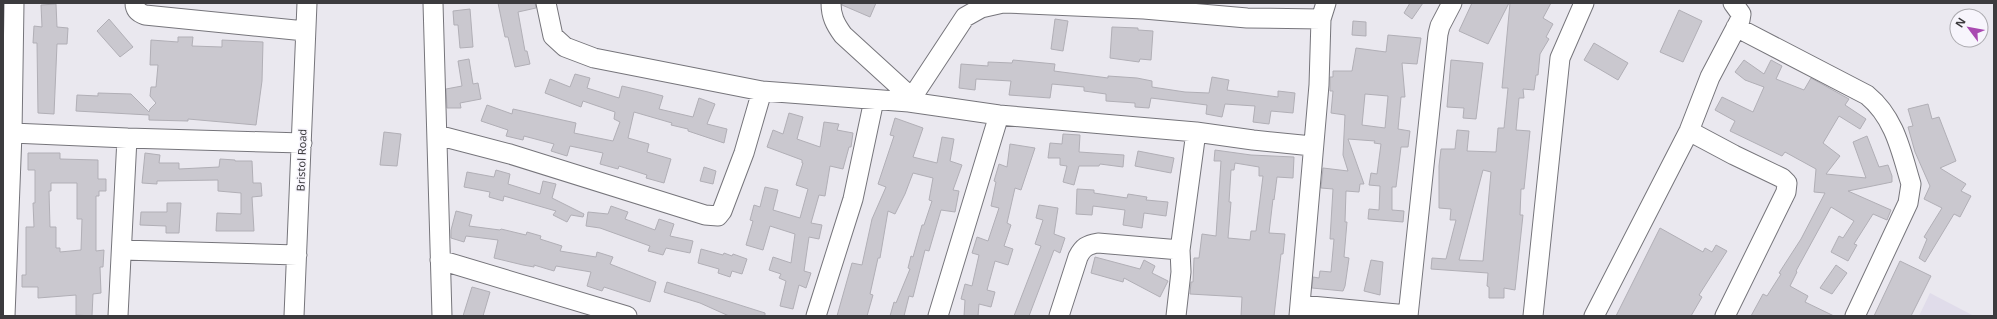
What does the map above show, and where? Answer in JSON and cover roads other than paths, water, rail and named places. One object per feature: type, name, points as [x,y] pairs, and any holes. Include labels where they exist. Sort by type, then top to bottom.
[{"type":"street","points":[[5,316],[5,266],[12,133],[14,3]]},
{"type":"street","points":[[135,3],[135,8],[139,13],[145,15],[305,31]]},
{"type":"street","name":"Bristol Road","points":[[294,316],[307,3]]},
{"type":"street","points":[[433,3],[442,316]]},
{"type":"street","points":[[546,3],[554,36],[566,47],[594,58],[762,91],[874,100],[910,100],[999,115],[1196,132],[1312,146]]},
{"type":"street","points":[[831,3],[831,14],[835,24],[843,35],[910,100]]},
{"type":"street","points":[[910,100],[965,17],[981,8],[997,4],[1144,9],[1261,18],[1323,11],[1319,85],[1312,146],[1300,310],[1408,315],[1438,34],[1440,26],[1452,3]]},
{"type":"street","points":[[1533,316],[1560,58],[1565,42],[1584,3]]},
{"type":"street","points":[[1594,316],[1688,131],[1710,77],[1736,27],[1741,14],[1733,3]]},
{"type":"street","points":[[1736,27],[1867,95],[1879,104],[1894,128],[1911,184],[1908,203],[1855,316]]},
{"type":"street","points":[[437,135],[510,154],[705,215],[718,216],[722,211],[744,153],[762,91]]},
{"type":"street","points":[[816,316],[853,199],[874,100]]},
{"type":"street","points":[[938,316],[999,115]]},
{"type":"street","points":[[1688,131],[1782,178],[1786,183],[1786,192],[1725,316]]},
{"type":"street","points":[[1176,316],[1181,272],[1180,250],[1196,132]]},
{"type":"street","points":[[12,133],[127,138],[302,142]]},
{"type":"street","points":[[118,316],[127,138]]},
{"type":"street","points":[[1060,316],[1082,248],[1098,243],[1180,250]]},
{"type":"street","points":[[122,250],[297,254]]},
{"type":"street","points":[[440,260],[627,316]]}]
